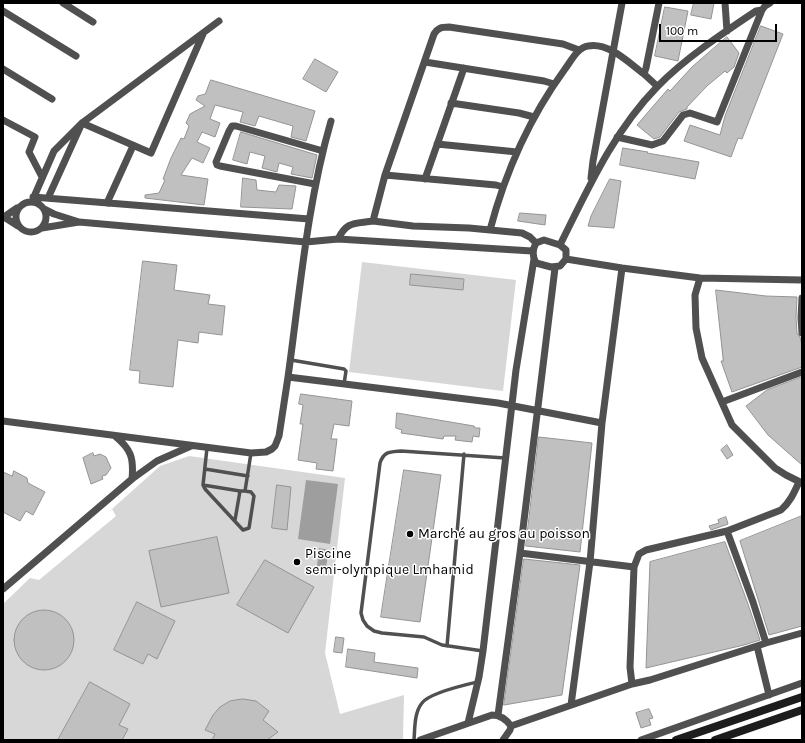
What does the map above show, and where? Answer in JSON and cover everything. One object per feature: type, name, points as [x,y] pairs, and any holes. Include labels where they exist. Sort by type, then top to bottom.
[{"type":"main road","points":[[676,740],[802,697]]},
{"type":"main road","points":[[715,740],[802,710]]},
{"type":"street","points":[[63,3],[93,22]]},
{"type":"street","points":[[591,182],[593,161],[622,3]]},
{"type":"street","points":[[644,74],[659,3]]},
{"type":"street","points":[[725,3],[727,31]]},
{"type":"street","points":[[560,245],[591,182],[617,137],[657,86],[689,59],[758,8],[770,3]]},
{"type":"street","points":[[617,137],[652,145],[663,141],[684,115],[690,113],[717,122],[758,8]]},
{"type":"street","points":[[3,11],[76,56]]},
{"type":"street","points":[[33,199],[54,151],[82,123],[219,21]]},
{"type":"street","points":[[373,221],[385,175],[437,29],[449,27],[563,44],[579,50]]},
{"type":"street","points":[[82,123],[150,153],[203,34]]},
{"type":"street","points":[[490,230],[503,187],[517,152],[534,117],[554,84],[579,50],[587,46],[605,48],[644,74],[657,86]]},
{"type":"street","points":[[426,62],[544,81],[554,84]]},
{"type":"street","points":[[425,179],[464,68]]},
{"type":"street","points":[[3,69],[52,98]]},
{"type":"street","points":[[451,104],[519,113],[534,117]]},
{"type":"street","points":[[3,120],[35,137],[29,152],[42,176]]},
{"type":"street","points":[[3,421],[251,453],[266,452],[272,449],[278,441],[281,428],[309,218],[315,184],[332,121]]},
{"type":"street","points":[[48,198],[82,123]]},
{"type":"street","points":[[315,184],[220,166],[217,165],[216,162],[228,131],[232,126],[323,151]]},
{"type":"street","points":[[437,144],[517,152]]},
{"type":"street","points":[[107,203],[133,146]]},
{"type":"street","points":[[385,175],[496,185],[503,187]]},
{"type":"street","points":[[3,217],[22,204],[33,199],[48,198],[309,218]]},
{"type":"street","points":[[33,199],[44,209],[54,214],[79,222],[306,242],[338,239],[532,251]]},
{"type":"street","points":[[19,207],[16,210],[15,220],[20,227]]},
{"type":"street","points":[[42,228],[46,219],[44,209]]},
{"type":"street","points":[[3,217],[24,230],[33,232],[42,228],[79,222]]},
{"type":"street","points":[[338,239],[342,230],[349,224],[373,221],[413,226],[469,228],[522,233],[530,237],[536,243]]},
{"type":"street","points":[[468,723],[478,682],[483,651],[505,458],[525,310],[534,259],[532,251],[536,243],[544,240],[560,245],[566,250],[566,259],[564,263],[555,268],[536,263],[534,259]]},
{"type":"street","points":[[566,259],[700,278],[802,280]]},
{"type":"street","points":[[498,716],[520,553],[555,268]]},
{"type":"street","points":[[571,705],[590,562],[602,423],[622,268]]},
{"type":"street","points":[[632,684],[630,667],[634,566],[639,554],[646,550],[726,531],[781,510],[786,506],[800,483],[775,468],[732,425],[702,358],[696,328],[695,295],[700,278]]},
{"type":"street","points":[[802,298],[802,333]]},
{"type":"street","points":[[722,402],[802,372]]},
{"type":"street","points":[[288,377],[498,403],[537,412],[602,423]]},
{"type":"street","points":[[114,436],[121,441],[130,452],[133,467],[132,479]]},
{"type":"street","points":[[3,590],[132,479],[157,461],[191,446]]},
{"type":"street","points":[[726,531],[753,602],[766,644]]},
{"type":"street","points":[[520,553],[634,566]]},
{"type":"street","points":[[511,726],[632,684],[650,680],[802,633]]},
{"type":"street","points":[[757,646],[769,696]]},
{"type":"street","points":[[641,740],[769,696],[802,683]]},
{"type":"street","points":[[420,740],[492,716],[498,716],[508,722],[511,726]]},
{"type":"street","points":[[503,740],[511,726]]},
{"type":"lane","points":[[291,360],[344,369],[346,371],[344,384]]},
{"type":"lane","points":[[203,485],[251,492],[254,496],[249,528],[242,530],[235,520],[205,489],[203,485],[207,448]]},
{"type":"lane","points":[[483,651],[447,646],[424,637],[374,631],[367,626],[363,620],[362,613],[380,463],[382,457],[386,453],[402,451],[464,454],[505,458]]},
{"type":"lane","points":[[245,491],[251,453]]},
{"type":"lane","points":[[447,646],[464,454]]},
{"type":"lane","points":[[205,469],[248,476]]},
{"type":"lane","points":[[235,520],[240,491]]},
{"type":"lane","points":[[414,740],[415,723],[418,710],[426,699],[478,682]]},
{"type":"shaded area","points":[[362,262],[516,280],[503,391],[349,372]]},
{"type":"shaded area","points":[[189,456],[345,478],[325,653],[340,714],[404,695],[403,740],[3,740],[3,604],[30,578],[39,580],[116,516],[112,509],[160,466]]},
{"type":"shaded area","points":[[306,480],[338,484],[330,544],[298,539]]},
{"type":"shaded area","points":[[319,548],[329,550],[326,567],[317,566]]},
{"type":"building","points":[[694,3],[714,3],[711,19],[691,15]]},
{"type":"building","points":[[665,7],[688,11],[678,61],[655,56]]},
{"type":"building","points":[[761,26],[783,34],[742,139],[738,138],[731,157],[684,141],[690,125],[720,135],[725,116]]},
{"type":"building","points":[[727,37],[739,53],[734,67],[727,73],[725,71],[707,86],[687,107],[687,109],[679,112],[660,137],[654,139],[637,125],[668,89],[670,91],[692,67]]},
{"type":"building","points":[[315,59],[338,72],[326,92],[303,79]]},
{"type":"building","points":[[211,80],[315,111],[306,141],[291,137],[293,126],[259,116],[255,126],[240,122],[243,112],[215,105],[210,119],[220,123],[215,137],[202,132],[197,142],[210,148],[203,163],[192,158],[181,175],[208,179],[204,205],[145,198],[145,195],[159,193],[165,180],[163,179],[171,158],[181,138],[184,139],[189,126],[186,123],[190,114],[205,106],[196,100],[198,96],[205,94]]},
{"type":"building","points":[[241,132],[317,155],[312,178],[291,174],[293,167],[279,163],[277,172],[262,168],[265,156],[250,152],[247,164],[233,160]]},
{"type":"building","points":[[623,148],[699,162],[695,179],[620,165]]},
{"type":"building","points":[[243,178],[256,180],[257,190],[276,192],[279,185],[296,186],[292,209],[241,207]]},
{"type":"building","points":[[610,179],[621,181],[614,228],[588,226],[591,216]]},
{"type":"building","points":[[520,213],[546,215],[545,225],[518,221]]},
{"type":"building","points":[[143,261],[177,265],[174,290],[210,295],[208,304],[225,306],[222,335],[199,332],[198,343],[178,340],[173,387],[139,383],[140,371],[130,370]]},
{"type":"building","points":[[411,274],[464,279],[463,290],[410,285]]},
{"type":"building","points":[[716,290],[766,296],[797,297],[797,333],[800,337],[802,346],[802,367],[732,392],[721,361],[723,361]]},
{"type":"building","points":[[802,377],[802,465],[768,435],[746,406],[767,390]]},
{"type":"building","points":[[301,394],[352,401],[349,426],[334,424],[331,439],[337,439],[333,471],[316,469],[317,463],[298,460],[303,424],[300,424],[303,405],[299,404]]},
{"type":"building","points":[[397,413],[474,426],[475,428],[480,428],[479,437],[473,436],[472,442],[455,440],[456,436],[444,436],[443,439],[401,433],[402,430],[396,428]]},
{"type":"building","points":[[539,437],[592,443],[580,552],[526,546]]},
{"type":"building","points":[[727,445],[733,455],[727,459],[721,450]]},
{"type":"building","points":[[93,453],[94,456],[100,454],[106,457],[111,468],[106,475],[102,476],[103,479],[91,484],[83,458]]},
{"type":"building","points":[[404,470],[441,475],[420,622],[381,617]]},
{"type":"building","points":[[14,471],[27,478],[28,483],[45,492],[33,515],[26,511],[20,521],[3,512],[3,472],[12,476]]},
{"type":"building","points":[[277,485],[291,487],[287,530],[272,528]]},
{"type":"building","points":[[802,516],[802,626],[769,635],[740,541]]},
{"type":"building","points":[[726,517],[728,524],[711,530],[709,526],[719,523],[718,520]]},
{"type":"building","points":[[217,537],[229,593],[161,607],[149,551]]},
{"type":"building","points":[[725,542],[760,640],[646,668],[650,562]]},
{"type":"building","points":[[524,559],[580,565],[562,695],[504,705]]},
{"type":"building","points":[[265,560],[314,587],[288,633],[237,605]]},
{"type":"building","points":[[137,602],[175,621],[157,659],[148,654],[143,664],[114,650]]},
{"type":"building","points":[[38,610],[50,610],[61,615],[69,623],[74,634],[72,652],[61,665],[50,670],[38,670],[27,665],[19,657],[14,646],[14,634],[19,623],[27,615]]},
{"type":"building","points":[[336,637],[344,638],[342,653],[334,652]]},
{"type":"building","points":[[348,649],[375,653],[374,662],[418,668],[417,678],[346,667]]},
{"type":"building","points":[[90,682],[130,704],[119,725],[128,729],[122,740],[58,740]]},
{"type":"building","points":[[243,699],[256,701],[269,711],[263,720],[278,732],[267,740],[212,740],[215,734],[205,730],[213,715],[220,707],[230,701]]},
{"type":"building","points":[[649,709],[653,718],[649,719],[651,725],[641,728],[636,713]]},
{"type":"place","name":"Marché au gros au poisson","points":[[410,534]]},
{"type":"place","name":"Piscine semi-olympique Lmhamid","points":[[297,562]]}]
